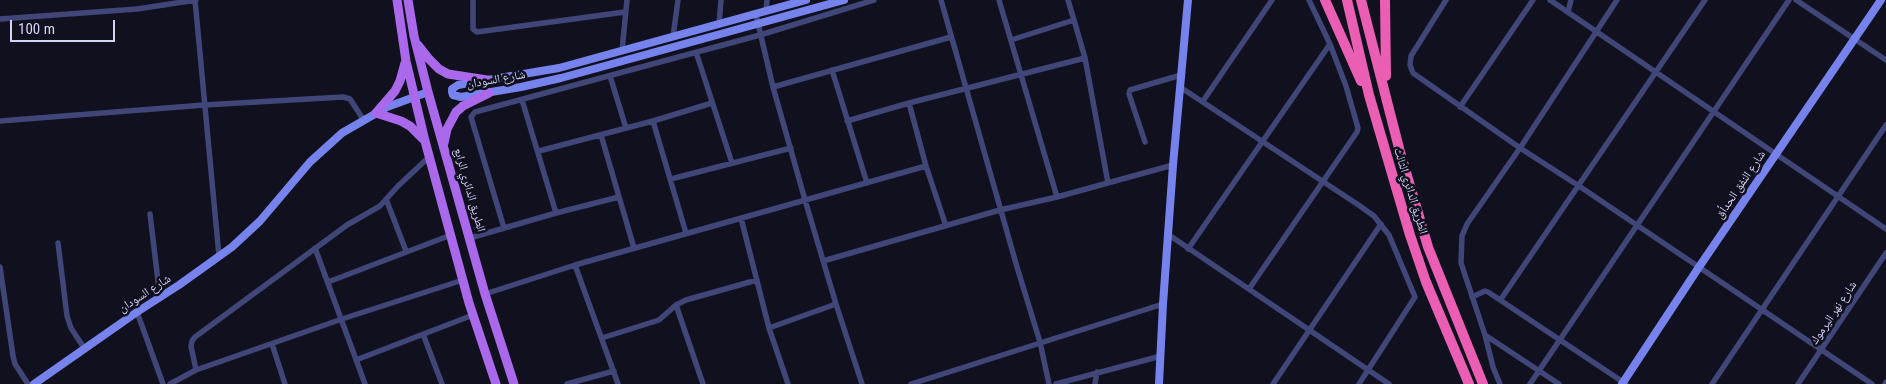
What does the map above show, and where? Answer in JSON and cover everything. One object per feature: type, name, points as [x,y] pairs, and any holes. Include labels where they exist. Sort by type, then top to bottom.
[{"type":"highway","points":[[1325,0],[1358,75],[1369,95]]},
{"type":"highway","name":"الطريق الدائري الثالث","points":[[1347,0],[1369,95],[1410,235],[1426,282],[1469,384]]},
{"type":"highway","name":"الطريق الدائري الثالث","points":[[1361,0],[1400,152],[1428,247],[1483,384]]},
{"type":"highway","points":[[1385,0],[1386,92]]},
{"type":"main road","points":[[397,0],[406,60],[429,157],[473,315],[496,384]]},
{"type":"main road","name":"الطريق الدائري الرابع","points":[[408,0],[428,92],[485,294],[514,384]]},
{"type":"main road","name":"شارع السودان","points":[[806,0],[559,68],[458,85],[452,89],[452,92],[453,95],[461,97],[521,87],[844,0]]},
{"type":"main road","points":[[1159,384],[1173,165],[1188,0]]},
{"type":"main road","name":"شارع النفق الحدأق","points":[[1624,383],[1700,267],[1881,0]]},
{"type":"main road","points":[[416,41],[429,59],[439,69],[448,74],[487,80]]},
{"type":"main road","points":[[406,60],[395,91],[376,113],[405,124],[425,141]]},
{"type":"main road","name":"شارع السودان","points":[[34,384],[232,247],[260,221],[327,145],[342,133],[363,119],[387,107],[428,92]]},
{"type":"main road","points":[[444,146],[447,129],[456,112],[489,93]]},
{"type":"street","points":[[0,20],[137,9],[172,2],[195,0],[219,256]]},
{"type":"street","points":[[473,0],[473,29],[477,32],[625,12]]},
{"type":"street","points":[[622,51],[627,0]]},
{"type":"street","points":[[673,37],[678,0]]},
{"type":"street","points":[[719,25],[721,0]]},
{"type":"street","points":[[766,12],[767,0]]},
{"type":"street","points":[[504,228],[471,117],[475,112],[760,35],[874,0]]},
{"type":"street","points":[[941,0],[1000,210],[1040,342],[1049,384]]},
{"type":"street","points":[[999,0],[1057,196]]},
{"type":"street","points":[[1068,0],[1085,58],[1108,183]]},
{"type":"street","points":[[1203,101],[1272,0]]},
{"type":"street","points":[[1249,289],[1358,128],[1346,86],[1330,44],[1309,0]]},
{"type":"street","points":[[1446,0],[1411,56],[1410,66],[1418,78],[1872,384]]},
{"type":"street","points":[[1460,107],[1533,0]]},
{"type":"street","points":[[1550,0],[1886,228]]},
{"type":"street","points":[[1568,12],[1571,0]]},
{"type":"street","points":[[1500,384],[1461,263],[1462,236],[1467,224],[1520,148],[1617,0]]},
{"type":"street","points":[[1501,299],[1705,0]]},
{"type":"street","points":[[1530,384],[1789,0]]},
{"type":"street","points":[[1796,0],[1886,60]]},
{"type":"street","points":[[756,15],[773,86],[805,200],[862,384]]},
{"type":"street","points":[[1011,40],[1074,20]]},
{"type":"street","points":[[773,86],[951,37]]},
{"type":"street","points":[[1188,249],[1330,44]]},
{"type":"street","points":[[696,52],[732,163]]},
{"type":"street","points":[[847,121],[965,88],[1085,58]]},
{"type":"street","points":[[832,70],[867,183]]},
{"type":"street","points":[[610,76],[626,128]]},
{"type":"street","points":[[1145,142],[1129,94],[1130,90],[1181,76]]},
{"type":"street","points":[[1180,87],[1263,140],[1360,206],[1381,224],[1395,248],[1415,297],[1359,384]]},
{"type":"street","points":[[0,120],[343,97],[350,99],[363,119]]},
{"type":"street","points":[[522,100],[556,213]]},
{"type":"street","points":[[538,151],[654,122],[712,102]]},
{"type":"street","points":[[909,103],[926,166],[946,226]]},
{"type":"street","points":[[654,122],[686,233]]},
{"type":"street","points":[[1712,384],[1886,125]]},
{"type":"street","points":[[601,136],[634,248]]},
{"type":"street","points":[[671,179],[791,148]]},
{"type":"street","points":[[196,370],[191,346],[195,337],[315,248],[363,215],[373,211],[429,157]]},
{"type":"street","points":[[823,261],[1000,210],[1173,165]]},
{"type":"street","points":[[485,294],[575,265],[926,166]]},
{"type":"street","points":[[470,238],[618,197]]},
{"type":"street","points":[[386,199],[406,251]]},
{"type":"street","points":[[150,214],[160,298]]},
{"type":"street","points":[[741,218],[769,328],[788,384]]},
{"type":"street","points":[[1273,384],[1381,224]]},
{"type":"street","points":[[328,282],[451,235]]},
{"type":"street","points":[[1169,235],[1308,331],[1389,384]]},
{"type":"street","points":[[58,243],[66,316],[71,328],[84,348]]},
{"type":"street","points":[[315,248],[365,384]]},
{"type":"street","name":"شارع نهر اليرموك","points":[[1798,384],[1886,253]]},
{"type":"street","points":[[575,265],[618,384]]},
{"type":"street","points":[[0,267],[13,356],[28,384]]},
{"type":"street","points":[[170,384],[196,370],[342,319],[463,280]]},
{"type":"street","points":[[602,338],[660,320],[676,305],[686,300],[757,280]]},
{"type":"street","points":[[1472,297],[1484,291],[1501,299],[1624,383]]},
{"type":"street","points":[[769,328],[836,304]]},
{"type":"street","points":[[911,384],[1163,304]]},
{"type":"street","points":[[676,305],[703,384]]},
{"type":"street","points":[[137,312],[163,384]]},
{"type":"street","points":[[356,360],[473,315]]},
{"type":"street","points":[[423,334],[442,384]]},
{"type":"street","points":[[1485,335],[1559,384]]},
{"type":"street","points":[[272,344],[285,384]]},
{"type":"street","points":[[1056,384],[1161,356]]},
{"type":"street","points":[[567,384],[614,371]]},
{"type":"street","points":[[1096,372],[1096,384]]}]
